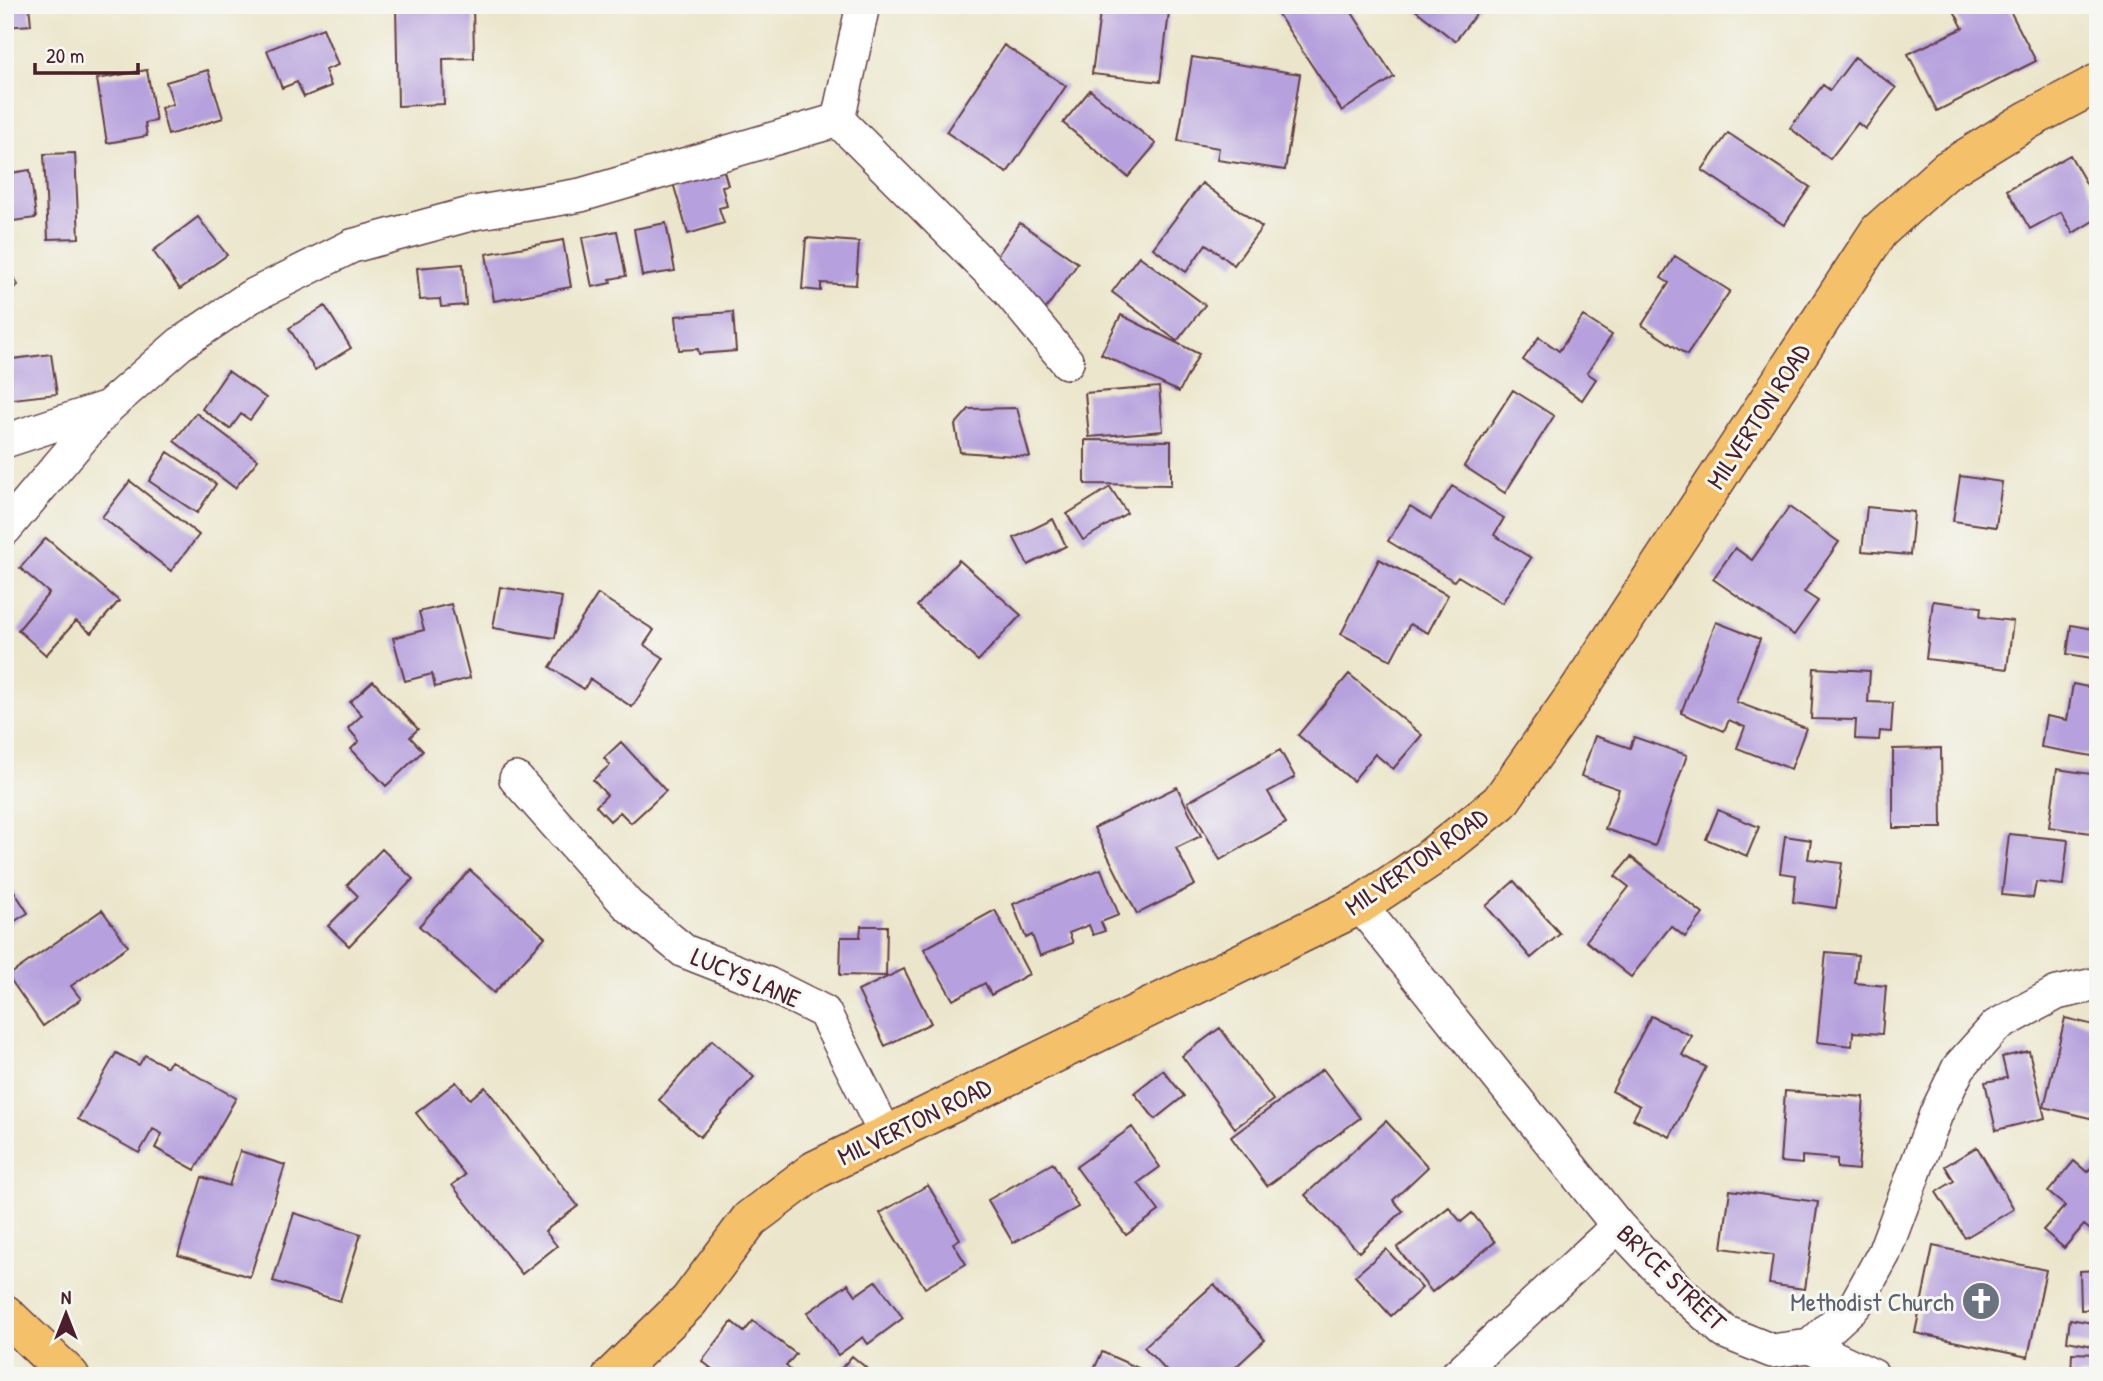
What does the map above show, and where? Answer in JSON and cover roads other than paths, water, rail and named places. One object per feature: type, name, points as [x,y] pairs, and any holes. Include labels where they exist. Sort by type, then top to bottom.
[{"type":"main road","name":"MILVERTON ROAD","points":[[612,1376],[689,1301],[750,1219],[815,1170],[1360,905],[1429,859],[1500,802],[1578,691],[1879,231],[1947,170],[2028,120],[2098,83]]},
{"type":"main road","points":[[5,1314],[70,1376]]},
{"type":"street","points":[[838,120],[863,5]]},
{"type":"street","points":[[838,120],[1006,288],[1067,362]]},
{"type":"street","points":[[5,529],[108,407],[180,344],[250,297],[352,246],[474,213],[582,195],[838,120]]},
{"type":"street","points":[[5,441],[108,407]]},
{"type":"street","name":"LUCYS LANE","points":[[516,779],[628,905],[684,951],[768,984],[824,1012],[886,1135]]},
{"type":"street","name":"BRYCE STREET","points":[[1360,905],[1618,1226],[1679,1291],[1725,1332],[1772,1351],[1810,1346]]},
{"type":"street","points":[[1873,1376],[1810,1346],[1857,1304],[1884,1253],[1936,1114],[1959,1068],[1996,1026],[2057,993],[2098,984]]},
{"type":"street","points":[[1456,1376],[1618,1226]]},
{"type":"place","name":"Methodist Church","points":[[1981,1301]]}]
